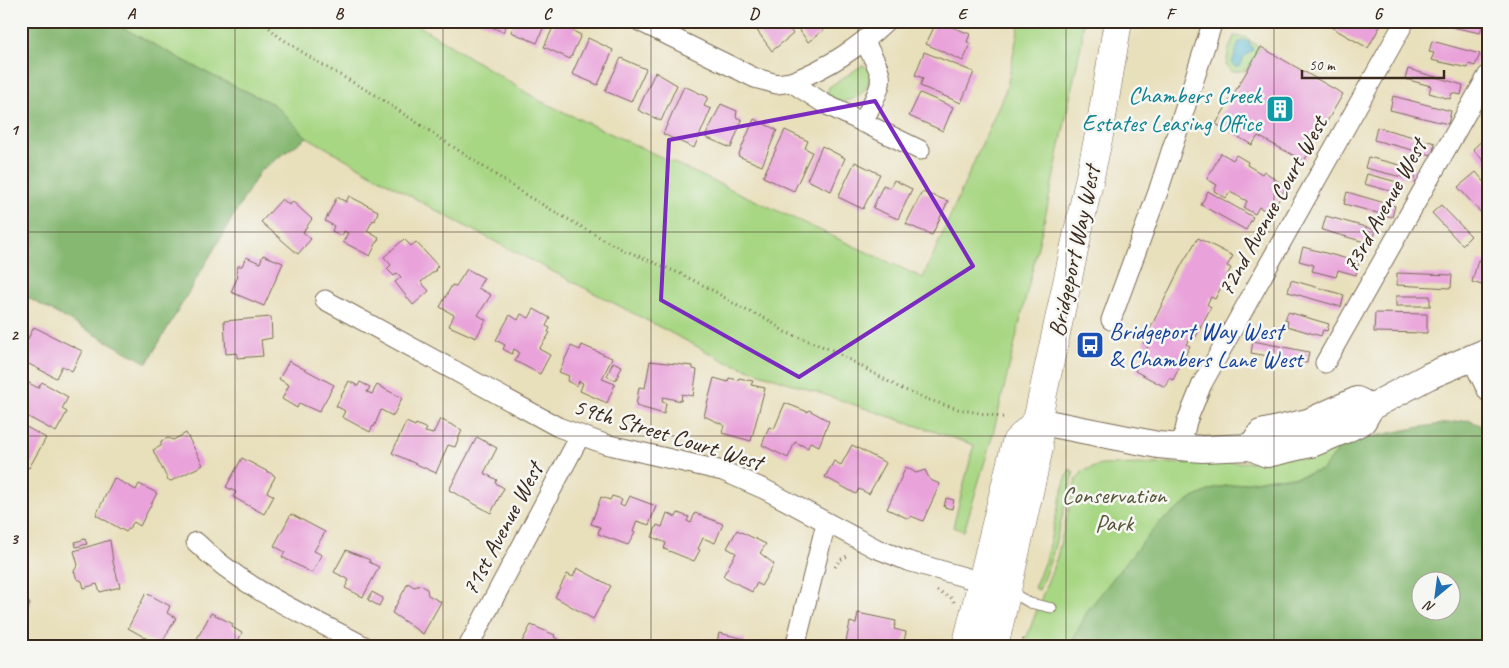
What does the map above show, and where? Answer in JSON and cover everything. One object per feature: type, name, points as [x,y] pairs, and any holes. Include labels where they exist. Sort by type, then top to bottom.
[{"type":"main road","name":"Bridgeport Way West","points":[[994,647],[1039,448],[1037,421],[1099,136],[1118,21]]},
{"type":"main road","points":[[966,647],[1016,442],[1037,421]]},
{"type":"street","points":[[639,21],[756,78],[777,84],[791,82],[823,70],[864,41],[886,21]]},
{"type":"street","points":[[1111,320],[1158,192],[1212,21]]},
{"type":"street","name":"72nd Avenue Court West","points":[[1181,448],[1187,420],[1202,384],[1405,21]]},
{"type":"street","points":[[863,123],[882,78],[880,69],[864,41]]},
{"type":"street","name":"73rd Avenue West","points":[[1325,362],[1488,75]]},
{"type":"street","points":[[791,82],[825,104],[920,150]]},
{"type":"street","name":"59th Street Court West","points":[[325,300],[496,395],[580,436],[723,471],[766,490],[875,548],[908,561],[1008,590]]},
{"type":"street","points":[[1037,421],[1181,448],[1251,447],[1261,434],[1308,422],[1357,400],[1371,407],[1429,376],[1479,355],[1488,392]]},
{"type":"street","name":"71st Avenue West","points":[[468,647],[580,436]]},
{"type":"street","points":[[795,647],[826,523]]},
{"type":"street","points":[[196,542],[222,566],[245,582],[366,647]]},
{"type":"lane","points":[[1008,590],[1030,603],[1052,608]]},
{"type":"path","points":[[262,21],[278,36],[302,52],[375,95],[530,197],[617,247],[680,274],[714,291],[741,308],[767,319],[784,332],[832,350],[908,391],[958,409],[1006,418]]},
{"type":"path","points":[[833,572],[844,557],[851,554],[857,556]]},
{"type":"path","points":[[935,589],[953,599],[955,605]]},
{"type":"path","points":[[1023,638],[1027,647]]},
{"type":"highlighted area","points":[[875,101],[973,266],[799,377],[661,300],[669,140]]},
{"type":"green space","points":[[21,21],[110,21],[215,77],[275,105],[307,137],[260,171],[147,363],[21,294]]},
{"type":"green space","points":[[110,21],[411,21],[540,101],[923,278],[1007,87],[1020,21],[1083,21],[1082,40],[1046,213],[993,434],[964,531],[953,527],[974,445],[727,362],[444,215],[307,137],[275,105],[215,77]]},
{"type":"green space","points":[[1234,36],[1245,37],[1260,48],[1247,70],[1231,72],[1226,65]]},
{"type":"green space","points":[[863,65],[870,71],[864,91],[854,98],[834,102],[827,95],[829,87]]},
{"type":"green space","points":[[1468,420],[1480,425],[1488,439],[1488,647],[1069,647],[1088,610],[1159,523],[1193,498],[1215,488],[1272,478],[1297,477],[1322,470],[1337,452],[1337,444],[1415,428]]},
{"type":"green space","name":"Conservation Park","points":[[1337,444],[1337,452],[1322,470],[1297,477],[1272,478],[1215,488],[1193,498],[1122,567],[1089,610],[1069,647],[1023,647],[1057,557],[1076,480],[1083,471],[1101,465],[1256,462]]},
{"type":"green space","points":[[1070,469],[1074,472],[1052,556],[1039,590],[1034,588],[1045,561],[1065,480]]},
{"type":"water","points":[[1245,40],[1249,42],[1253,50],[1243,58],[1240,66],[1235,67],[1232,63],[1239,42]]},
{"type":"building","points":[[478,21],[509,21],[503,32]]},
{"type":"building","points":[[516,21],[546,21],[537,43],[511,32]]},
{"type":"building","points":[[556,21],[577,23],[573,31],[581,35],[570,59],[544,47]]},
{"type":"building","points":[[750,21],[784,21],[793,34],[772,51]]},
{"type":"building","points":[[793,21],[820,21],[825,29],[808,42]]},
{"type":"building","points":[[937,21],[970,34],[967,42],[971,44],[963,61],[926,44]]},
{"type":"building","points":[[1320,21],[1383,21],[1368,48]]},
{"type":"building","points":[[1453,21],[1488,21],[1488,28],[1482,26],[1480,33],[1452,27]]},
{"type":"building","points":[[588,38],[613,50],[598,85],[572,74]]},
{"type":"building","points":[[1432,41],[1480,54],[1475,66],[1469,64],[1468,68],[1431,60],[1434,53],[1429,52]]},
{"type":"building","name":"Chambers Creek Estates Leasing Office","points":[[1261,47],[1343,94],[1304,161],[1258,136],[1252,145],[1216,124]]},
{"type":"building","points":[[924,52],[974,72],[961,103],[920,86],[923,78],[915,75]]},
{"type":"building","points":[[621,58],[646,69],[631,102],[605,91]]},
{"type":"building","points":[[1408,69],[1463,85],[1461,95],[1452,93],[1450,99],[1429,93],[1431,86],[1405,79]]},
{"type":"building","points":[[655,72],[677,85],[661,121],[638,110]]},
{"type":"building","points":[[684,86],[708,97],[704,106],[711,109],[694,148],[663,134]]},
{"type":"building","points":[[920,93],[953,107],[943,131],[909,116]]},
{"type":"building","points":[[1393,96],[1451,111],[1448,124],[1390,110]]},
{"type":"building","points":[[721,104],[737,111],[736,117],[742,120],[731,148],[705,137]]},
{"type":"building","points":[[754,119],[777,130],[762,166],[738,156]]},
{"type":"building","points":[[1377,127],[1435,143],[1432,155],[1374,140]]},
{"type":"building","points":[[785,130],[808,141],[805,148],[812,152],[794,191],[763,177]]},
{"type":"building","points":[[1488,135],[1488,166],[1473,149]]},
{"type":"building","points":[[822,146],[845,158],[831,191],[807,180]]},
{"type":"building","points":[[1221,153],[1233,160],[1236,155],[1248,162],[1247,165],[1262,174],[1264,171],[1286,187],[1271,214],[1259,207],[1255,214],[1244,208],[1247,201],[1230,192],[1226,198],[1214,191],[1217,185],[1207,179]]},
{"type":"building","points":[[1368,157],[1416,169],[1414,180],[1365,168]]},
{"type":"building","points":[[855,162],[880,174],[863,209],[838,197]]},
{"type":"building","points":[[1476,172],[1488,186],[1488,207],[1481,213],[1458,187]]},
{"type":"building","points":[[1367,174],[1401,183],[1398,193],[1364,184]]},
{"type":"building","points":[[894,180],[912,189],[898,219],[873,208],[883,185],[890,188]]},
{"type":"building","points":[[1208,191],[1253,217],[1246,230],[1201,205]]},
{"type":"building","points":[[922,192],[948,201],[932,235],[906,224]]},
{"type":"building","points":[[1347,192],[1395,206],[1392,217],[1344,204]]},
{"type":"building","points":[[349,196],[378,211],[375,221],[373,220],[367,231],[379,238],[370,256],[343,242],[348,233],[344,231],[342,236],[332,231],[334,226],[325,221],[337,197],[346,202]]},
{"type":"building","points":[[282,199],[289,205],[293,202],[312,219],[303,232],[311,239],[298,254],[261,222]]},
{"type":"building","points":[[1441,205],[1471,236],[1462,245],[1432,213]]},
{"type":"building","points":[[1326,216],[1376,230],[1372,244],[1322,230]]},
{"type":"building","points":[[1198,238],[1233,256],[1227,266],[1231,268],[1215,299],[1211,297],[1207,304],[1211,307],[1194,340],[1190,338],[1186,344],[1190,346],[1173,380],[1169,378],[1165,387],[1135,371],[1148,346],[1143,343],[1182,264]]},
{"type":"building","points":[[404,239],[411,246],[416,242],[438,266],[436,270],[421,282],[429,291],[413,305],[395,282],[401,277],[397,273],[394,276],[387,269],[391,265],[384,257]]},
{"type":"building","points":[[1303,247],[1359,262],[1356,275],[1338,270],[1336,277],[1312,271],[1314,265],[1299,261]]},
{"type":"building","points":[[263,255],[283,263],[264,306],[231,292],[238,276],[236,274],[238,266],[242,266],[246,257],[260,263]]},
{"type":"building","points":[[1478,260],[1488,262],[1488,287],[1472,282]]},
{"type":"building","points":[[467,269],[484,278],[478,288],[491,295],[478,315],[486,320],[476,338],[449,326],[454,315],[440,307],[452,285],[456,286]]},
{"type":"building","points":[[1397,273],[1452,275],[1451,288],[1397,285]]},
{"type":"building","points":[[1291,280],[1344,295],[1341,307],[1288,292]]},
{"type":"building","points":[[1396,296],[1430,296],[1430,306],[1396,306]]},
{"type":"building","points":[[534,309],[550,318],[546,326],[550,328],[548,332],[550,333],[539,349],[550,355],[540,374],[515,361],[519,352],[514,349],[512,354],[503,349],[505,345],[496,340],[510,315],[518,320],[521,314],[529,318]]},
{"type":"building","points":[[1288,312],[1329,324],[1327,331],[1323,330],[1321,336],[1287,326],[1288,321],[1285,320]]},
{"type":"building","points":[[1375,313],[1427,314],[1427,333],[1374,332]]},
{"type":"building","points":[[271,317],[272,338],[261,340],[263,356],[237,358],[237,353],[226,354],[224,321]]},
{"type":"building","points":[[34,327],[82,351],[72,371],[62,366],[56,378],[21,360],[21,352]]},
{"type":"building","points":[[1253,341],[1309,352],[1307,363],[1251,353]]},
{"type":"building","points":[[582,345],[612,358],[602,379],[615,384],[607,403],[580,391],[583,383],[579,381],[577,386],[567,381],[569,376],[559,372],[571,346],[580,350]]},
{"type":"building","points":[[289,361],[334,385],[319,412],[299,403],[297,408],[282,399],[289,385],[279,379]]},
{"type":"building","points":[[650,361],[693,366],[693,369],[697,370],[693,396],[682,394],[681,401],[663,397],[662,402],[666,403],[664,414],[636,406],[639,387],[645,388]]},
{"type":"building","points":[[613,362],[622,366],[616,380],[607,376]]},
{"type":"building","points":[[714,378],[728,382],[729,378],[738,380],[739,378],[753,381],[751,385],[765,388],[751,441],[722,433],[724,425],[704,416]]},
{"type":"building","points":[[22,379],[38,388],[42,382],[68,397],[62,409],[67,412],[56,432],[21,413]]},
{"type":"building","points":[[349,381],[358,386],[360,382],[370,387],[367,392],[372,394],[377,385],[402,398],[393,416],[381,410],[370,432],[342,417],[345,411],[336,406]]},
{"type":"building","points":[[785,403],[808,412],[809,410],[829,421],[819,446],[810,442],[808,448],[795,442],[788,458],[762,445],[769,427],[774,429]]},
{"type":"building","points":[[440,419],[462,430],[455,447],[448,445],[436,473],[392,453],[406,422],[415,426],[416,424],[427,429],[425,432],[433,434]]},
{"type":"building","points":[[21,424],[46,438],[29,468],[21,464]]},
{"type":"building","points":[[186,433],[203,465],[171,481],[168,480],[153,450],[161,446],[161,441],[168,438],[173,440]]},
{"type":"building","points":[[477,437],[497,448],[484,473],[497,480],[495,483],[504,488],[491,513],[449,490]]},
{"type":"building","points":[[852,445],[886,463],[869,494],[859,489],[856,494],[825,477],[834,461],[841,465]]},
{"type":"building","points":[[242,458],[275,477],[267,492],[274,496],[264,514],[233,497],[236,492],[226,487]]},
{"type":"building","points":[[906,467],[916,473],[925,470],[930,480],[940,484],[923,521],[911,516],[909,519],[887,509]]},
{"type":"building","points":[[114,478],[136,490],[139,484],[157,493],[140,526],[134,522],[126,532],[96,515]]},
{"type":"building","points":[[612,496],[622,499],[620,504],[624,506],[629,496],[656,506],[649,525],[637,521],[633,532],[635,533],[628,545],[598,534],[600,527],[591,524],[601,497],[610,500]]},
{"type":"building","points":[[946,498],[954,500],[952,509],[944,507]]},
{"type":"building","points":[[667,513],[676,517],[678,513],[689,517],[687,521],[691,523],[695,513],[723,524],[715,543],[703,538],[698,549],[700,550],[694,561],[664,549],[666,543],[652,537],[657,525],[662,527]]},
{"type":"building","points":[[291,514],[325,532],[314,551],[322,555],[312,573],[282,557],[285,552],[274,546]]},
{"type":"building","points":[[737,530],[766,544],[760,553],[774,564],[761,586],[757,583],[752,592],[723,576],[736,553],[727,548]]},
{"type":"building","points":[[85,539],[87,544],[76,547],[75,542]]},
{"type":"building","points":[[110,540],[113,562],[120,587],[100,592],[97,584],[84,588],[82,581],[77,579],[74,571],[78,565],[74,551]]},
{"type":"building","points":[[346,550],[370,560],[369,562],[379,567],[363,597],[345,588],[349,580],[334,572]]},
{"type":"building","points":[[577,568],[611,586],[593,619],[555,597],[567,574],[573,577]]},
{"type":"building","points":[[408,583],[414,587],[421,585],[427,589],[428,595],[441,602],[423,634],[392,613]]},
{"type":"building","points":[[372,592],[383,598],[379,606],[368,600]]},
{"type":"building","points":[[146,593],[170,606],[167,613],[176,618],[160,646],[128,628]]},
{"type":"building","points":[[21,600],[27,600],[30,604],[27,611],[21,611]]},
{"type":"building","points":[[211,613],[233,624],[232,627],[242,633],[235,647],[193,646]]},
{"type":"building","points":[[858,613],[896,621],[894,629],[906,632],[903,647],[893,647],[894,643],[891,643],[890,647],[845,647],[850,622],[856,624]]},
{"type":"building","points":[[531,625],[555,635],[554,637],[563,642],[561,647],[519,647]]},
{"type":"building","points":[[719,633],[745,639],[743,647],[716,647]]},
{"type":"place","name":"Chambers Creek Estates Leasing Office","points":[[1280,109]]},
{"type":"place","name":"Bridgeport Way West & Chambers Lane West","points":[[1090,345]]}]
